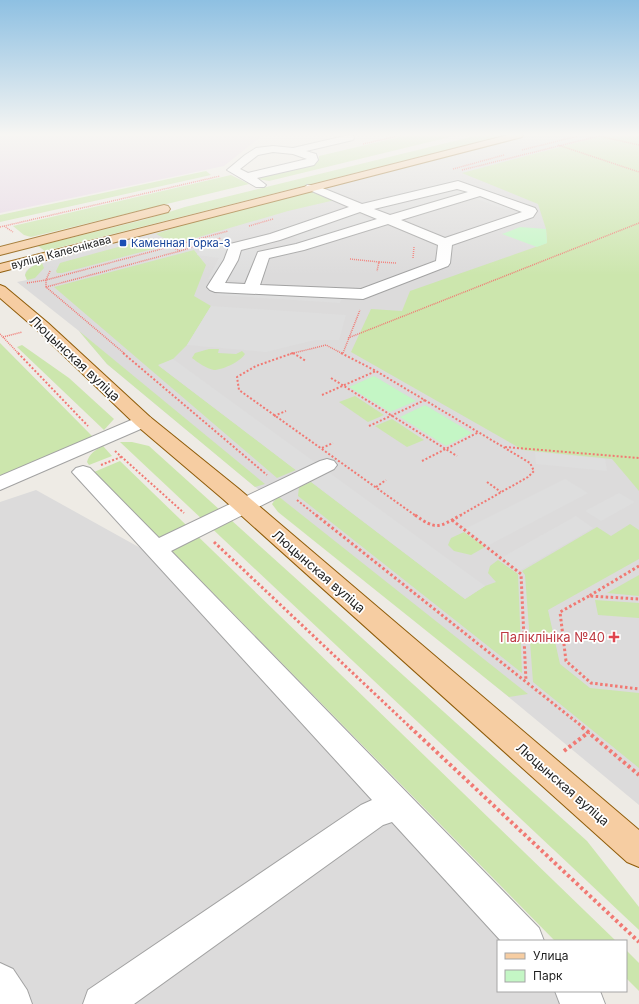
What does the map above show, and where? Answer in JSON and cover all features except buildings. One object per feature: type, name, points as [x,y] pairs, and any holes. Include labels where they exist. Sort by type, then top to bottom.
[{"type":"main road","points":[[246,183],[260,185],[273,182]]},
{"type":"main road","name":"вуліца Калеснікава","points":[[0,268],[331,182]]},
{"type":"main road","name":"вуліца Калеснікава","points":[[0,250],[176,206]]},
{"type":"main road","name":"Люцынская вуліца","points":[[0,290],[42,326],[143,421],[169,441],[244,506],[639,851]]},
{"type":"street","points":[[311,187],[362,208],[445,243],[529,214],[531,211],[458,184],[362,208],[344,212],[275,237],[235,247],[231,260],[215,287],[363,294],[443,263],[445,243]]},
{"type":"street","points":[[251,289],[263,256],[299,247],[480,192]]},
{"type":"street","points":[[0,484],[101,438],[143,421]]},
{"type":"street","points":[[155,549],[282,487],[323,456]]},
{"type":"street","points":[[83,472],[525,940]]},
{"type":"street","points":[[102,1004],[372,815],[397,805]]},
{"type":"street","points":[[0,982],[13,1004]]},
{"type":"street","points":[[575,992],[586,1004]]},
{"type":"path","points":[[0,227],[194,182]]},
{"type":"path","points":[[348,338],[639,223]]},
{"type":"path","points":[[158,240],[180,251]]},
{"type":"path","points":[[350,259],[378,262],[376,275],[394,283]]},
{"type":"path","points":[[52,268],[46,280],[46,287],[282,487],[589,732],[639,775]]},
{"type":"path","points":[[27,283],[46,280]]},
{"type":"path","points":[[342,353],[360,309],[363,294]]},
{"type":"path","points":[[0,334],[101,438],[199,527],[639,942]]},
{"type":"path","points":[[326,345],[342,353],[376,371],[505,447],[530,463],[534,471],[528,477],[443,525],[430,526],[376,487],[323,456],[239,390],[237,377],[244,371],[292,353],[326,345]]},
{"type":"path","points":[[292,353],[306,361]]},
{"type":"path","points":[[322,395],[376,371]]},
{"type":"path","points":[[331,378],[390,416],[457,456]]},
{"type":"path","points":[[369,426],[425,400]]},
{"type":"path","points":[[274,416],[286,410]]},
{"type":"path","points":[[422,461],[479,432]]},
{"type":"path","points":[[323,456],[333,443]]},
{"type":"path","points":[[505,447],[639,458]]},
{"type":"path","points":[[376,487],[386,480]]},
{"type":"path","points":[[487,482],[501,492]]},
{"type":"path","points":[[452,520],[521,574],[526,682]]},
{"type":"path","points":[[639,566],[560,612],[566,661],[591,683],[639,689]]},
{"type":"path","points":[[589,596],[639,599]]},
{"type":"path","points":[[544,767],[589,732]]},
{"type":"shaded area","points":[[0,182],[148,182],[0,213]]},
{"type":"shaded area","name":"Каменная Горка-3","points":[[344,182],[639,182],[639,805],[107,364],[79,331],[17,282],[27,280],[25,275],[26,271],[32,266],[189,221]]},
{"type":"shaded area","points":[[447,182],[466,182],[530,205],[524,211],[516,208],[506,210],[471,197],[399,218],[370,207],[397,199],[391,196]]},
{"type":"shaded area","points":[[345,209],[381,225],[312,246],[277,229]]},
{"type":"shaded area","points":[[223,242],[267,252],[251,281],[208,279],[219,258],[197,255],[204,243]]},
{"type":"shaded area","points":[[223,285],[344,293],[340,303],[217,295]]},
{"type":"shaded area","points":[[211,306],[346,315],[339,340],[315,340],[266,352],[187,345]]},
{"type":"shaded area","points":[[173,359],[485,586],[465,599],[158,365]]},
{"type":"shaded area","points":[[535,452],[605,459],[607,471],[536,464]]},
{"type":"shaded area","points":[[565,479],[588,493],[487,546],[465,529]]},
{"type":"shaded area","points":[[36,490],[171,565],[531,940],[497,940],[497,992],[581,992],[592,1004],[0,1004],[0,502]]},
{"type":"shaded area","points":[[619,493],[635,502],[601,521],[585,511]]},
{"type":"shaded area","points":[[576,516],[593,528],[519,571],[501,558]]},
{"type":"green space","points":[[155,182],[180,182],[0,222],[0,215]]},
{"type":"green space","points":[[202,182],[245,182],[249,184],[31,237],[24,235],[13,226]]},
{"type":"green space","points":[[288,182],[320,182],[45,251],[38,246],[143,220],[185,207]]},
{"type":"green space","points":[[484,182],[639,182],[639,491],[612,459],[523,450],[351,352],[371,309],[402,311],[410,291],[547,243],[546,229],[538,204]]},
{"type":"green space","points":[[312,190],[335,200],[288,211],[175,244],[156,234],[213,215]]},
{"type":"green space","points":[[520,227],[546,229],[547,243],[537,247],[502,234]]},
{"type":"green space","points":[[151,238],[164,246],[62,273],[57,273],[56,271],[60,263]]},
{"type":"green space","points":[[194,250],[206,265],[194,296],[211,306],[187,345],[173,359],[159,366],[296,470],[277,478],[54,287]]},
{"type":"green space","points":[[42,263],[44,268],[35,278],[27,280],[25,275],[28,270]]},
{"type":"green space","points":[[79,331],[265,484],[255,487],[107,364]]},
{"type":"green space","points":[[0,343],[93,437],[0,478]]},
{"type":"green space","points":[[22,345],[69,378],[114,419],[104,430],[17,347]]},
{"type":"green space","points":[[209,349],[219,349],[218,353],[236,354],[242,351],[245,354],[231,365],[214,370],[205,367],[192,358],[195,353]]},
{"type":"green space","points":[[374,376],[416,401],[390,412],[349,387]]},
{"type":"green space","points":[[355,396],[384,415],[368,422],[339,402]]},
{"type":"green space","points":[[425,405],[472,433],[446,446],[400,417]]},
{"type":"green space","points":[[392,419],[424,440],[407,447],[375,426]]},
{"type":"green space","points":[[120,442],[132,442],[149,446],[587,841],[639,907],[639,930]]},
{"type":"green space","points":[[103,446],[112,456],[89,465],[87,462],[91,454]]},
{"type":"green space","points":[[120,461],[615,940],[554,940],[94,472]]},
{"type":"green space","points":[[311,482],[465,599],[485,586],[496,582],[488,573],[490,566],[498,560],[518,574],[522,673],[298,496],[299,487]]},
{"type":"green space","points":[[278,496],[528,694],[509,697],[278,512],[272,504]]},
{"type":"green space","points":[[630,524],[639,530],[639,559],[548,610],[560,664],[590,688],[639,693],[639,768],[533,682],[525,575],[522,571],[597,527],[611,536]]},
{"type":"green space","points":[[464,532],[485,547],[471,555],[454,551],[448,545],[451,538]]},
{"type":"green space","points":[[639,575],[639,596],[607,593]]},
{"type":"green space","points":[[595,600],[639,603],[639,618],[598,615]]},
{"type":"green space","points":[[627,951],[639,963],[639,991],[627,979]]},
{"type":"place","name":"Каменная Горка-3","points":[[123,243]]},
{"type":"place","name":"Паліклініка №40","points":[[614,637]]}]
